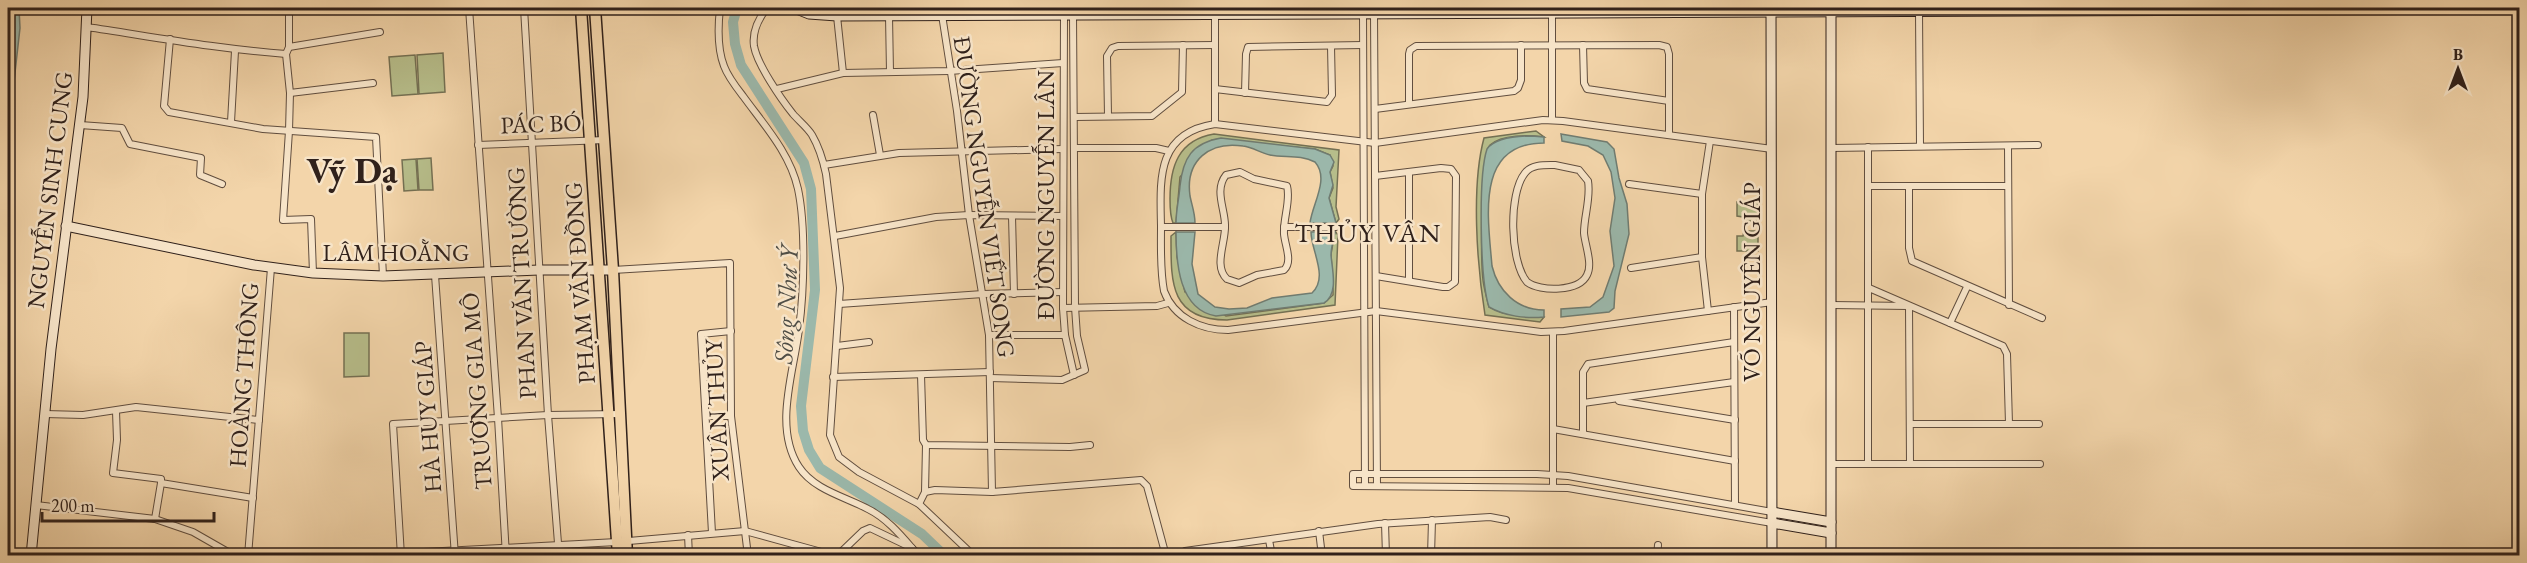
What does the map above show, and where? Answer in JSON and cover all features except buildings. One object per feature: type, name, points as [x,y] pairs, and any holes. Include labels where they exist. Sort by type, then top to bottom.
[{"type":"main road","name":"PHẠM VĂN ĐỒNG","points":[[581,8],[600,271],[615,413]]},
{"type":"main road","name":"PHẠM VĂN ĐỒNG","points":[[595,8],[613,270],[615,413],[622,542],[627,555]]},
{"type":"main road","name":"PHẠM VĂN ĐỒNG","points":[[618,555],[622,542]]},
{"type":"street","name":"NGUYỄN SINH CUNG","points":[[31,555],[66,226],[80,124],[87,8]]},
{"type":"street","points":[[289,8],[289,47],[286,54],[290,93],[289,131],[283,220],[310,219],[313,273]]},
{"type":"street","name":"TRƯƠNG GIA MÔ","points":[[469,8],[506,555]]},
{"type":"street","name":"PHAN VĂN TRƯỜNG","points":[[524,8],[548,415],[559,555]]},
{"type":"street","points":[[720,8],[719,36],[723,64],[732,82],[783,152],[798,190],[803,254],[799,330],[787,416],[788,439],[799,467],[804,472],[824,488],[877,514],[920,555]]},
{"type":"street","points":[[767,8],[760,16],[754,46],[759,60],[792,112],[811,134],[822,156],[835,236],[840,288],[830,435],[839,457],[859,472],[919,504],[974,555]]},
{"type":"street","points":[[794,8],[808,14],[837,16],[1215,14],[1374,10],[1552,13],[1831,9],[1919,11],[2520,9]]},
{"type":"street","points":[[1831,9],[1831,555]]},
{"type":"street","points":[[1374,10],[1377,486]]},
{"type":"street","name":"VÕ NGUYÊN GIÁP","points":[[1771,10],[1772,555]]},
{"type":"street","points":[[1363,11],[1365,486]]},
{"type":"street","points":[[1919,11],[1920,146]]},
{"type":"street","points":[[1552,13],[1552,120]]},
{"type":"street","points":[[1215,14],[1215,124]]},
{"type":"street","name":"ĐƯỜNG NGUYỄN VIẾT SONG","points":[[942,15],[957,111],[969,215],[989,335],[992,492]]},
{"type":"street","name":"ĐƯỜNG NGUYỄN LÂN","points":[[1068,15],[1075,117],[1075,307],[1077,336],[1085,370],[1074,375],[1065,335],[1063,292],[1063,63],[1068,15]]},
{"type":"street","points":[[837,16],[843,73]]},
{"type":"street","points":[[889,16],[890,72]]},
{"type":"street","points":[[87,27],[235,51],[286,54]]},
{"type":"street","points":[[289,47],[380,32]]},
{"type":"street","points":[[170,39],[164,106],[166,110],[289,131],[376,137],[383,276]]},
{"type":"street","points":[[1075,117],[1152,116],[1179,97],[1183,87],[1183,45]]},
{"type":"street","points":[[1108,116],[1107,56],[1112,48],[1215,45]]},
{"type":"street","points":[[1245,93],[1248,47],[1363,45]]},
{"type":"street","points":[[1374,109],[1518,88],[1521,80],[1521,45]]},
{"type":"street","points":[[1583,45],[1584,83],[1587,88],[1669,101]]},
{"type":"street","points":[[1408,104],[1408,54],[1412,47],[1659,45],[1667,47],[1669,54],[1669,135]]},
{"type":"street","points":[[1215,88],[1326,102],[1332,95],[1331,46]]},
{"type":"street","points":[[231,122],[235,51]]},
{"type":"street","points":[[777,89],[843,73],[949,71],[1063,63]]},
{"type":"street","points":[[290,93],[373,83]]},
{"type":"street","points":[[873,115],[880,155]]},
{"type":"street","points":[[1772,149],[1552,120],[1375,143],[1215,124],[1190,131],[1169,151],[1160,178],[1162,278],[1168,303],[1186,319],[1212,330],[1228,330],[1376,311],[1553,332],[1772,302]]},
{"type":"street","points":[[80,124],[122,128],[130,144],[201,158],[200,175],[222,184]]},
{"type":"street","name":"PÁC BÓ","points":[[478,145],[605,140]]},
{"type":"street","points":[[1708,311],[1702,257],[1702,194],[1710,141]]},
{"type":"street","points":[[1831,148],[2038,145]]},
{"type":"street","points":[[2008,146],[2009,305]]},
{"type":"street","points":[[1868,147],[1868,464]]},
{"type":"street","points":[[1075,148],[1156,148],[1169,151]]},
{"type":"street","points":[[824,165],[880,155],[1063,149]]},
{"type":"street","points":[[1555,165],[1579,170],[1588,181],[1584,230],[1589,266],[1587,276],[1580,283],[1549,288],[1531,286],[1522,277],[1514,246],[1514,207],[1516,193],[1524,174],[1534,166],[1555,165]]},
{"type":"street","points":[[1375,176],[1441,168],[1455,172],[1456,244],[1456,278],[1451,285],[1443,286],[1376,276]]},
{"type":"street","points":[[1236,172],[1254,179],[1287,186],[1284,227],[1288,261],[1286,268],[1257,275],[1239,283],[1230,282],[1222,273],[1221,259],[1226,227],[1221,199],[1221,184],[1226,175],[1236,172]]},
{"type":"street","points":[[1409,172],[1409,281]]},
{"type":"street","points":[[1629,184],[1702,194]]},
{"type":"street","points":[[1868,186],[2008,186]]},
{"type":"street","points":[[1909,186],[1909,248],[1912,261],[2042,318]]},
{"type":"street","points":[[835,236],[871,231],[916,220],[969,215],[1063,216]]},
{"type":"street","points":[[1012,216],[1014,294]]},
{"type":"street","name":"LÂM HOẰNG","points":[[66,226],[271,268],[313,273],[383,276],[435,275],[539,270],[600,271],[730,263]]},
{"type":"street","points":[[1161,227],[1226,227]]},
{"type":"street","points":[[1284,227],[1336,227]]},
{"type":"street","points":[[1631,268],[1702,257]]},
{"type":"street","name":"XUÂN THỦY","points":[[730,263],[731,416],[748,555]]},
{"type":"street","name":"HOÀNG THÔNG","points":[[248,555],[271,268]]},
{"type":"street","name":"HÀ HUY GIÁP","points":[[435,275],[455,553]]},
{"type":"street","points":[[1950,324],[1967,287]]},
{"type":"street","points":[[1869,288],[2003,346],[2007,354],[2009,424]]},
{"type":"street","points":[[838,304],[983,294],[1063,292]]},
{"type":"street","points":[[1064,308],[1157,306],[1168,303]]},
{"type":"street","points":[[1831,305],[1909,306]]},
{"type":"street","points":[[1909,306],[1910,464]]},
{"type":"street","points":[[1734,307],[1735,505]]},
{"type":"street","points":[[712,534],[701,334],[731,331]]},
{"type":"street","points":[[1553,332],[1553,487]]},
{"type":"street","points":[[989,335],[1065,335]]},
{"type":"street","points":[[837,346],[869,342]]},
{"type":"street","points":[[1583,434],[1583,372],[1587,364],[1734,342]]},
{"type":"street","points":[[919,504],[925,492],[926,445],[922,440],[921,375]]},
{"type":"street","points":[[833,377],[990,375],[1062,380],[1074,375]]},
{"type":"street","points":[[1583,403],[1734,382]]},
{"type":"street","points":[[1612,399],[1735,420]]},
{"type":"street","points":[[45,414],[83,415],[143,407],[259,420]]},
{"type":"street","points":[[116,411],[117,440],[113,473],[161,479],[154,519]]},
{"type":"street","points":[[401,554],[393,424],[615,413]]},
{"type":"street","points":[[707,416],[731,416]]},
{"type":"street","points":[[1910,424],[2039,424]]},
{"type":"street","points":[[1553,429],[1735,461]]},
{"type":"street","points":[[926,445],[991,444],[1070,447],[1090,444]]},
{"type":"street","points":[[1831,464],[2040,464]]},
{"type":"street","points":[[1831,522],[1553,475],[1353,474],[1353,486],[1568,488],[1831,533]]},
{"type":"street","points":[[925,492],[935,490],[992,492],[1141,480],[1147,486],[1166,555]]},
{"type":"street","points":[[161,483],[253,498]]},
{"type":"street","points":[[36,505],[154,519],[193,532],[235,555]]},
{"type":"street","points":[[1179,555],[1185,551],[1319,531],[1432,520],[1490,517],[1506,520]]},
{"type":"street","points":[[1431,555],[1432,520]]},
{"type":"street","points":[[1385,524],[1386,555]]},
{"type":"street","points":[[349,555],[455,553],[506,547],[622,542],[745,531],[837,555],[863,531],[870,528],[912,548]]},
{"type":"street","points":[[1319,531],[1322,555]]},
{"type":"street","points":[[688,535],[689,555]]},
{"type":"street","points":[[1269,540],[1272,555]]},
{"type":"street","points":[[1658,545],[1658,555]]},
{"type":"green space","points":[[806,8],[1060,8],[1055,11],[821,11]]},
{"type":"green space","points":[[1071,8],[1348,8],[1346,10],[1076,11]]},
{"type":"green space","points":[[443,53],[445,92],[419,94],[417,55]]},
{"type":"green space","points":[[415,55],[418,94],[392,96],[389,57]]},
{"type":"green space","points":[[1536,131],[1544,137],[1508,137],[1490,145],[1484,168],[1482,253],[1483,280],[1489,307],[1503,313],[1544,317],[1540,322],[1485,315],[1476,202],[1484,138]]},
{"type":"green space","points":[[1214,134],[1339,150],[1336,207],[1339,219],[1336,223],[1329,198],[1333,188],[1330,172],[1333,166],[1330,155],[1315,149],[1212,140],[1180,177],[1176,223],[1173,223],[1170,212],[1170,187],[1178,157],[1192,142]]},
{"type":"green space","points":[[431,158],[433,190],[419,190],[417,159]]},
{"type":"green space","points":[[416,159],[418,190],[404,191],[402,160]]},
{"type":"green space","points":[[1737,202],[1758,202],[1758,221],[1744,221],[1743,217],[1737,216]]},
{"type":"green space","points":[[1335,231],[1338,235],[1335,305],[1227,320],[1208,318],[1194,313],[1177,295],[1173,282],[1171,253],[1171,236],[1176,232],[1177,257],[1185,292],[1226,316],[1324,303],[1333,295],[1331,254]]},
{"type":"green space","points":[[1744,231],[1758,231],[1758,251],[1737,251],[1737,236],[1743,236]]},
{"type":"green space","points":[[344,333],[369,333],[369,376],[344,377]]},
{"type":"water","points":[[8,8],[19,8],[20,28],[8,135]]},
{"type":"water","points":[[1561,134],[1607,142],[1614,149],[1619,178],[1627,204],[1629,234],[1615,291],[1614,308],[1609,312],[1561,317],[1561,309],[1590,307],[1603,297],[1614,266],[1610,231],[1615,198],[1611,172],[1603,155],[1588,146],[1562,141]]},
{"type":"water","points":[[1532,136],[1544,137],[1544,143],[1522,146],[1506,155],[1496,169],[1491,186],[1489,226],[1492,266],[1499,283],[1517,303],[1525,307],[1544,310],[1544,317],[1537,318],[1509,315],[1489,307],[1481,228],[1482,181],[1487,149],[1502,140]]},
{"type":"water","points":[[1221,138],[1315,149],[1330,155],[1334,162],[1330,172],[1333,185],[1329,198],[1336,223],[1310,223],[1321,184],[1321,176],[1315,162],[1298,157],[1270,155],[1247,147],[1231,145],[1210,150],[1196,163],[1189,183],[1195,223],[1176,223],[1181,176],[1187,160],[1196,148],[1211,140]]},
{"type":"water","points":[[1335,231],[1331,249],[1333,288],[1329,299],[1324,303],[1216,316],[1194,305],[1182,283],[1177,257],[1176,232],[1195,232],[1192,264],[1198,294],[1215,307],[1247,308],[1272,298],[1312,293],[1317,287],[1319,272],[1311,232]]},
{"type":"waterway","name":"Sông Như Ý","points":[[737,8],[733,22],[735,44],[741,65],[804,163],[811,189],[815,290],[801,406],[803,431],[809,450],[820,468],[922,534],[945,556]]},
{"type":"district","name":"Vỹ Dạ","points":[[352,170]]},
{"type":"district","name":"THỦY VÂN","points":[[1368,233]]}]
